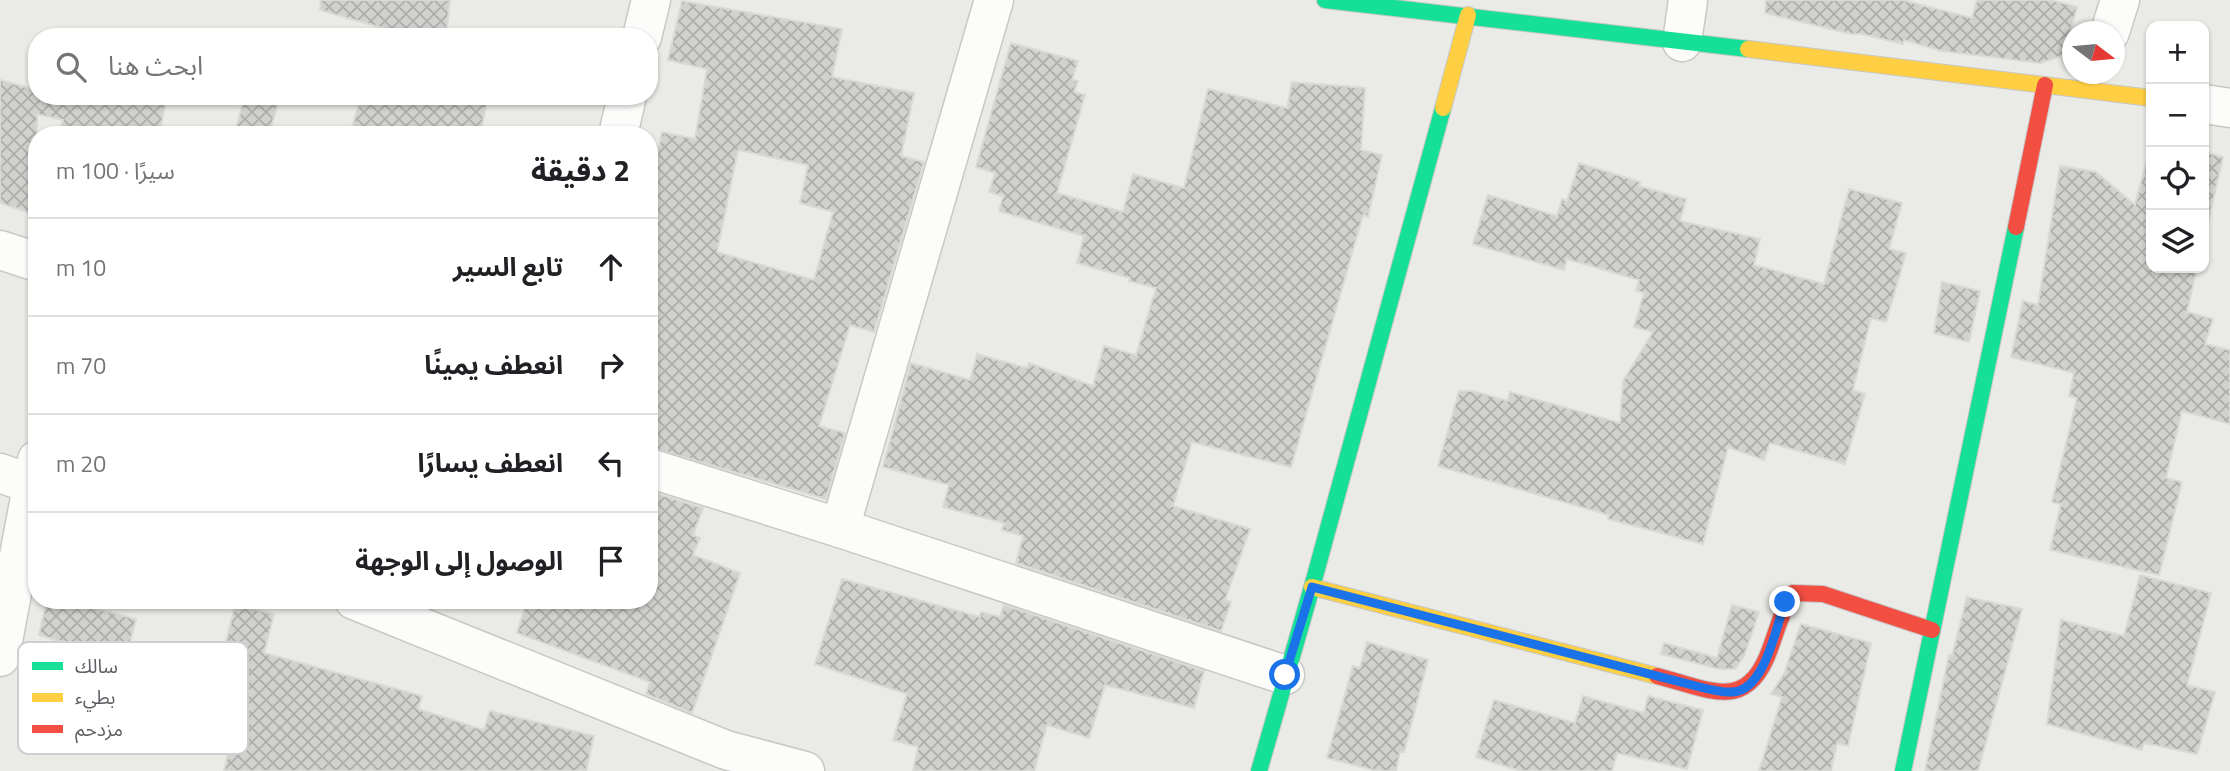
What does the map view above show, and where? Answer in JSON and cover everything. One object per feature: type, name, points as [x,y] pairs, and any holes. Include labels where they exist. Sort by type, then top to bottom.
[{"type":"street","points":[[644,28],[651,0]]},
{"type":"street","points":[[840,528],[994,0]]},
{"type":"street","points":[[1325,0],[2045,85],[2062,84]]},
{"type":"street","points":[[1682,42],[1688,0]]},
{"type":"street","points":[[2113,21],[2120,0]]},
{"type":"street","points":[[1259,771],[1468,15]]},
{"type":"street","points":[[2101,84],[2146,97]]},
{"type":"street","points":[[1903,771],[2045,85]]},
{"type":"street","points":[[620,126],[625,105]]},
{"type":"street","points":[[2209,105],[2230,107]]},
{"type":"street","points":[[0,250],[28,259]]},
{"type":"street","points":[[658,471],[1285,675]]},
{"type":"street","points":[[0,657],[26,476]]},
{"type":"street","points":[[1312,587],[1696,686],[1736,692],[1752,683],[1763,669],[1785,602],[1793,593],[1823,594],[1932,630]]},
{"type":"street","points":[[376,609],[726,750],[805,771]]},
{"type":"building","points":[[321,0],[450,0],[447,28],[382,28],[320,10]]},
{"type":"building","points":[[1766,0],[1902,0],[1972,18],[1977,0],[2051,0],[2077,7],[2073,21],[2062,21],[2062,56],[2041,63],[1942,51],[1904,40],[1903,44],[1765,13]]},
{"type":"building","points":[[682,1],[842,29],[832,77],[914,93],[901,156],[924,162],[874,332],[850,325],[819,426],[845,433],[826,499],[658,450],[658,151],[662,132],[695,139],[707,69],[668,60]],"holes":[[[738,150],[808,165],[800,203],[833,212],[814,280],[717,252]]]},
{"type":"building","points":[[1011,43],[1078,61],[1072,80],[1078,81],[1074,92],[1085,95],[1057,193],[1123,212],[1133,174],[1184,188],[1208,89],[1287,108],[1292,82],[1365,88],[1361,150],[1382,155],[1368,217],[1363,215],[1291,467],[1192,442],[1173,506],[1250,529],[1225,600],[1231,602],[1221,631],[1016,563],[1023,536],[1002,530],[1004,523],[943,507],[949,485],[883,467],[911,363],[970,380],[977,354],[1027,368],[1029,363],[1093,386],[1104,346],[1136,355],[1156,288],[1077,263],[1084,236],[999,211],[1003,196],[989,192],[995,173],[976,167]]},
{"type":"building","points":[[0,80],[28,88],[28,105],[165,105],[161,126],[62,126],[63,120],[37,114],[37,126],[28,126],[28,212],[0,203]]},
{"type":"building","points":[[242,105],[277,105],[272,126],[237,126]]},
{"type":"building","points":[[358,105],[486,105],[482,126],[353,126]]},
{"type":"building","points":[[2209,153],[2223,157],[2209,218]]},
{"type":"building","points":[[1579,163],[1640,182],[1639,186],[1686,199],[1680,221],[1760,239],[1754,265],[1824,284],[1849,189],[1902,203],[1889,249],[1906,253],[1886,322],[1871,318],[1853,390],[1865,394],[1845,464],[1770,443],[1764,460],[1728,447],[1703,544],[1608,519],[1609,515],[1438,466],[1459,391],[1473,391],[1508,401],[1510,392],[1620,423],[1623,381],[1653,332],[1634,327],[1644,293],[1636,291],[1639,280],[1567,259],[1564,270],[1473,244],[1488,195],[1557,216],[1562,199],[1567,201]]},
{"type":"building","points":[[2146,163],[2146,273],[2196,273],[2187,312],[2213,319],[2205,344],[2230,350],[2230,424],[2182,411],[2166,478],[2182,482],[2159,575],[2050,550],[2061,504],[2052,502],[2077,398],[2069,396],[2074,373],[2011,357],[2023,301],[2038,305],[2060,166],[2096,172],[2135,205]]},
{"type":"building","points":[[1942,282],[1980,291],[1969,342],[1934,333]]},
{"type":"building","points":[[658,494],[703,508],[693,535],[700,538],[693,555],[740,573],[692,713],[646,694],[650,682],[517,633],[524,609],[658,609]]},
{"type":"building","points":[[2140,575],[2211,593],[2187,685],[2215,692],[2197,754],[2144,743],[2142,750],[2047,724],[2061,620],[2124,636]]},
{"type":"building","points":[[842,579],[980,617],[981,612],[1000,617],[1004,605],[1204,671],[1194,708],[1105,685],[1089,738],[1047,725],[1034,771],[913,771],[918,747],[893,740],[907,694],[815,664]]},
{"type":"building","points":[[1967,597],[2022,609],[1978,771],[1925,771],[1949,655],[1952,656]]},
{"type":"building","points":[[1732,605],[1759,612],[1744,656],[1735,669],[1719,669],[1661,654],[1664,643],[1717,658]]},
{"type":"building","points":[[45,609],[98,609],[136,619],[130,642],[63,642],[39,635]]},
{"type":"building","points":[[234,609],[252,609],[274,614],[264,653],[422,696],[418,709],[484,730],[490,711],[594,736],[586,771],[224,771],[228,754],[248,754],[248,642],[226,642]]},
{"type":"building","points":[[1801,624],[1871,643],[1848,746],[1837,743],[1831,771],[1759,771],[1782,697],[1771,694],[1784,674]]},
{"type":"building","points":[[1367,642],[1428,660],[1404,752],[1400,752],[1396,771],[1377,771],[1327,758],[1353,666],[1360,668]]},
{"type":"building","points":[[1583,696],[1644,713],[1648,696],[1703,710],[1687,769],[1617,753],[1612,771],[1521,771],[1476,757],[1494,700],[1575,723]]},
{"type":"traffic: fast","points":[[1325,0],[1748,49]]},
{"type":"traffic: fast","points":[[1259,771],[1443,108]]},
{"type":"traffic: fast","points":[[1903,771],[2016,227]]},
{"type":"traffic: slow","points":[[1443,108],[1468,15]]},
{"type":"traffic: slow","points":[[1748,49],[2146,97]]},
{"type":"traffic: slow","points":[[1312,587],[1657,676]]},
{"type":"traffic: jam","points":[[2016,227],[2045,85]]},
{"type":"traffic: jam","points":[[1657,676],[1710,690],[1738,690],[1750,682],[1761,669],[1793,593],[1823,594],[1932,630]]},
{"type":"route","points":[[1285,675],[1312,587],[1696,686],[1736,692],[1752,683],[1763,669],[1785,602]]}]
